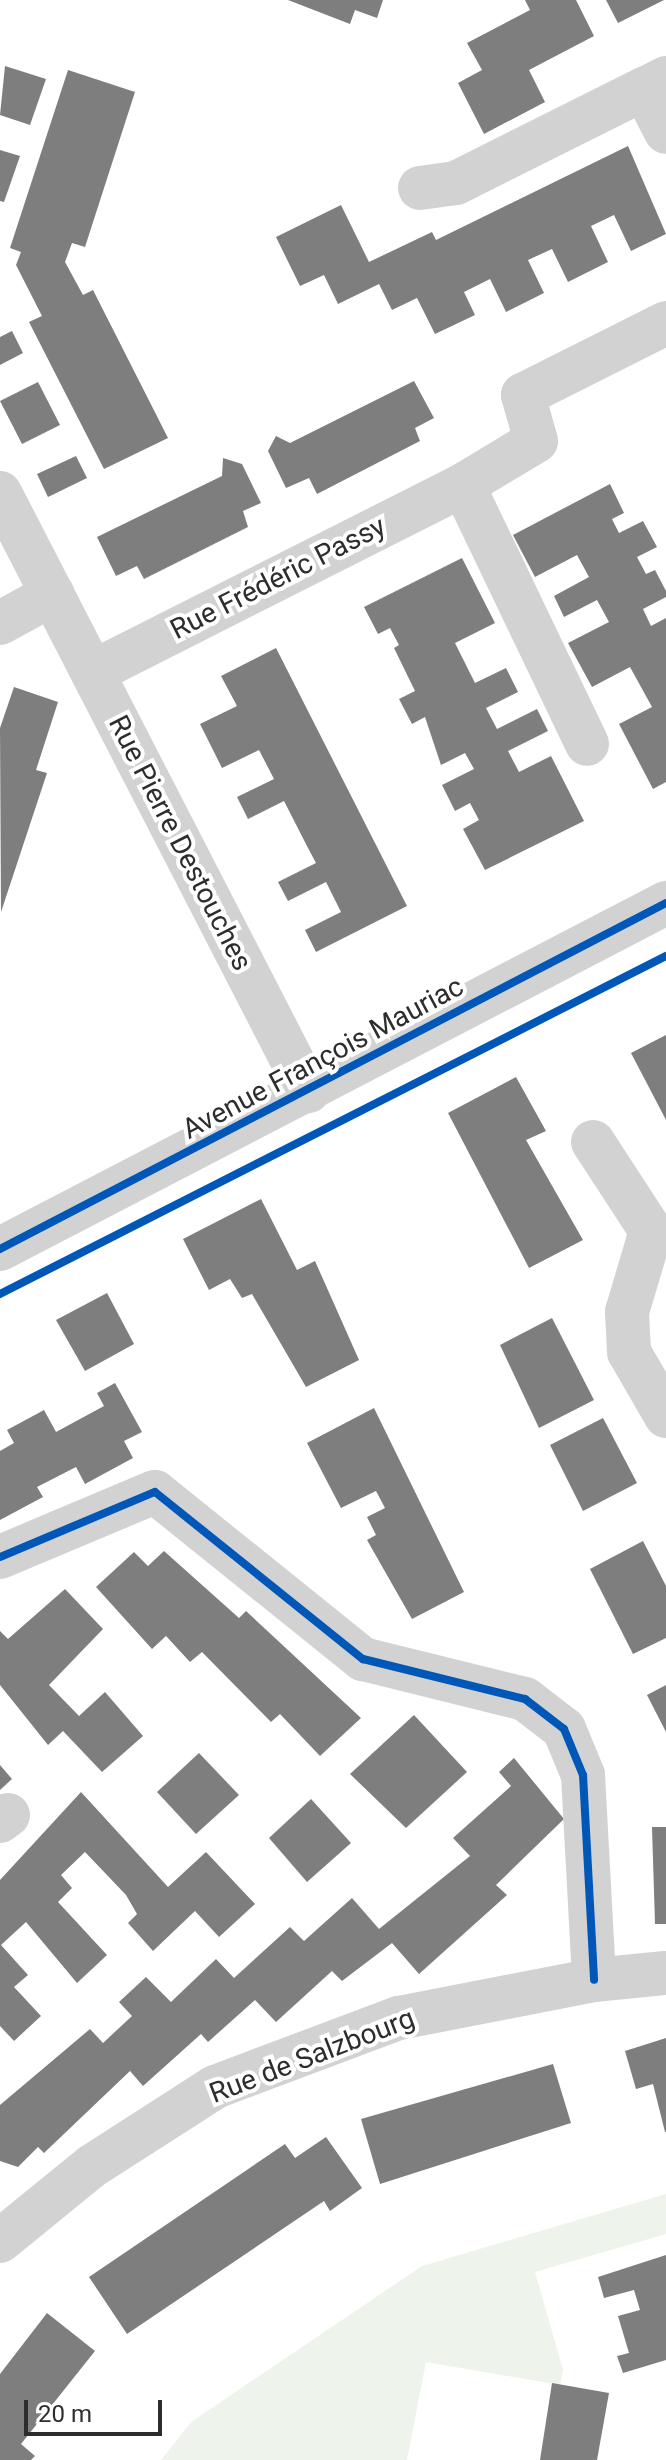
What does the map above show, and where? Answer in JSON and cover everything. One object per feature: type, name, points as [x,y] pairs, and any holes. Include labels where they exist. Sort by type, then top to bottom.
[{"type":"street","points":[[420,188],[456,183],[655,84],[666,132]]},
{"type":"street","name":"Rue Frédéric Passy","points":[[93,672],[463,485],[536,441],[523,395],[666,323]]},
{"type":"street","points":[[463,485],[587,744]]},
{"type":"street","name":"Rue Pierre Destouches","points":[[0,493],[308,1091]]},
{"type":"street","points":[[0,623],[53,594]]},
{"type":"street","name":"Avenue François Mauriac","points":[[0,1249],[666,903]]},
{"type":"street","points":[[593,1142],[651,1231],[627,1312],[629,1352],[666,1416]]},
{"type":"street","points":[[0,1557],[155,1492],[363,1659],[525,1699],[564,1729],[583,1775],[594,1980]]},
{"type":"street","name":"Rue de Salzbourg","points":[[4,2229],[92,2166],[215,2087],[399,2018],[594,1980],[666,1973]]},
{"type":"shaded area","points":[[666,2194],[666,2234],[535,2272],[563,2370],[560,2385],[426,2362],[407,2460],[161,2460],[191,2422],[422,2266]]},
{"type":"building","points":[[288,0],[383,0],[377,18],[355,10],[350,24]]},
{"type":"building","points":[[525,0],[576,0],[594,36],[529,70],[545,102],[484,134],[458,83],[482,70],[467,43],[530,10]]},
{"type":"building","points":[[606,0],[664,0],[618,23]]},
{"type":"building","points":[[5,66],[46,79],[30,125],[0,115]]},
{"type":"building","points":[[68,70],[135,92],[85,247],[72,243],[65,262],[83,295],[93,290],[168,438],[104,469],[29,322],[42,316],[16,265],[21,252],[10,248]]},
{"type":"building","points":[[628,146],[666,234],[631,251],[614,215],[591,226],[608,262],[568,282],[552,249],[528,260],[544,293],[506,312],[490,279],[464,292],[475,315],[435,334],[417,298],[392,310],[379,284],[338,304],[324,275],[300,286],[276,237],[341,205],[369,262],[432,232],[436,240]]},
{"type":"building","points":[[0,150],[20,156],[4,202],[0,201]]},
{"type":"building","points":[[12,331],[23,353],[0,365],[0,337]]},
{"type":"building","points":[[414,381],[434,418],[415,428],[420,441],[317,494],[309,478],[286,488],[268,451],[276,436],[290,443]]},
{"type":"building","points":[[38,382],[60,425],[22,444],[0,401]]},
{"type":"building","points":[[76,456],[87,478],[48,497],[37,474]]},
{"type":"building","points":[[223,458],[242,464],[261,503],[243,511],[248,527],[144,579],[137,566],[116,576],[97,537],[222,476]]},
{"type":"building","points":[[610,484],[624,513],[612,519],[619,533],[643,521],[657,547],[637,557],[646,574],[655,570],[666,591],[666,597],[643,609],[651,626],[666,618],[666,782],[653,789],[619,724],[652,707],[630,667],[592,687],[568,643],[609,622],[597,600],[564,617],[554,596],[589,577],[577,555],[535,577],[513,535]]},
{"type":"building","points":[[462,558],[495,623],[455,643],[475,683],[506,668],[518,692],[486,708],[497,729],[537,709],[548,731],[508,751],[519,772],[551,756],[584,821],[485,870],[463,829],[479,820],[470,803],[455,811],[442,785],[474,769],[465,753],[441,765],[425,717],[412,724],[399,699],[415,691],[394,648],[399,645],[390,628],[378,634],[364,607]]},
{"type":"building","points":[[276,648],[407,906],[316,952],[305,930],[341,912],[326,882],[288,901],[278,882],[316,863],[284,801],[248,819],[237,797],[274,779],[259,750],[222,768],[200,724],[237,706],[221,676]]},
{"type":"building","points":[[14,687],[58,702],[36,770],[47,773],[1,912],[0,728]]},
{"type":"building","points":[[666,1035],[666,1120],[631,1053]]},
{"type":"building","points":[[516,1077],[546,1131],[526,1140],[583,1240],[529,1268],[448,1113]]},
{"type":"building","points":[[261,1199],[297,1270],[315,1261],[359,1360],[306,1387],[252,1294],[242,1298],[230,1279],[209,1290],[183,1239]]},
{"type":"building","points":[[107,1293],[134,1344],[85,1371],[56,1320]]},
{"type":"building","points":[[552,1318],[594,1400],[539,1428],[500,1345]]},
{"type":"building","points":[[115,1383],[142,1432],[124,1441],[133,1458],[85,1484],[76,1467],[37,1487],[43,1497],[0,1520],[0,1451],[14,1443],[7,1430],[44,1410],[56,1432],[104,1406],[97,1393]]},
{"type":"building","points":[[374,1408],[464,1592],[412,1619],[367,1540],[376,1535],[367,1517],[385,1508],[376,1491],[341,1508],[307,1443]]},
{"type":"building","points":[[603,1418],[637,1483],[583,1511],[550,1445]]},
{"type":"building","points":[[643,1541],[666,1586],[666,1638],[633,1654],[590,1569]]},
{"type":"building","points":[[164,1551],[239,1618],[246,1611],[361,1718],[320,1756],[280,1714],[271,1722],[202,1652],[190,1662],[166,1636],[152,1649],[96,1587],[134,1552],[148,1566]]},
{"type":"building","points":[[65,1589],[103,1629],[49,1685],[79,1716],[105,1692],[143,1736],[102,1772],[63,1731],[48,1745],[0,1685],[0,1631],[8,1639]]},
{"type":"building","points":[[666,1685],[666,1732],[647,1695]]},
{"type":"building","points":[[414,1715],[467,1772],[406,1828],[350,1774]]},
{"type":"building","points":[[199,1753],[239,1795],[196,1834],[157,1792]]},
{"type":"building","points":[[514,1758],[564,1819],[496,1885],[507,1895],[419,1974],[392,1943],[342,1981],[332,1971],[276,2022],[255,2000],[208,2042],[201,2034],[143,2086],[130,2071],[44,2153],[38,2147],[18,2167],[0,2161],[0,2105],[90,2029],[103,2043],[132,2016],[119,2002],[146,1977],[171,2002],[216,1959],[234,1978],[290,1927],[304,1941],[352,1898],[379,1929],[470,1856],[453,1838],[511,1786],[499,1772]]},
{"type":"building","points":[[0,1765],[12,1779],[0,1790]]},
{"type":"building","points":[[81,1792],[168,1887],[206,1852],[255,1904],[219,1937],[195,1911],[153,1951],[128,1923],[137,1914],[126,1895],[85,1852],[61,1875],[72,1888],[58,1902],[107,1955],[77,1983],[26,1922],[1,1945],[28,1975],[14,1987],[41,2016],[14,2041],[0,2026],[0,1880]]},
{"type":"building","points":[[311,1799],[351,1843],[307,1882],[269,1838]]},
{"type":"building","points":[[652,1827],[666,1827],[666,1924],[655,1924]]},
{"type":"building","points":[[666,2038],[665,2132],[653,2084],[636,2089],[625,2051]]},
{"type":"building","points":[[553,2064],[571,2123],[380,2184],[361,2119]]},
{"type":"building","points":[[326,2137],[362,2188],[330,2211],[324,2201],[127,2334],[89,2277],[285,2144],[295,2158]]},
{"type":"building","points":[[666,2255],[666,2360],[623,2373],[617,2356],[629,2353],[618,2316],[640,2310],[634,2290],[604,2298],[598,2277]]},
{"type":"building","points":[[47,2313],[95,2351],[21,2444],[35,2456],[31,2460],[0,2460],[0,2374]]},
{"type":"building","points":[[552,2383],[609,2393],[597,2460],[540,2460]]},
{"type":"cycle path","points":[[0,1249],[666,903]]},
{"type":"cycle path","points":[[0,1294],[666,956]]},
{"type":"cycle path","points":[[0,1557],[155,1492],[363,1659],[525,1699],[564,1729],[583,1775],[594,1980]]}]
